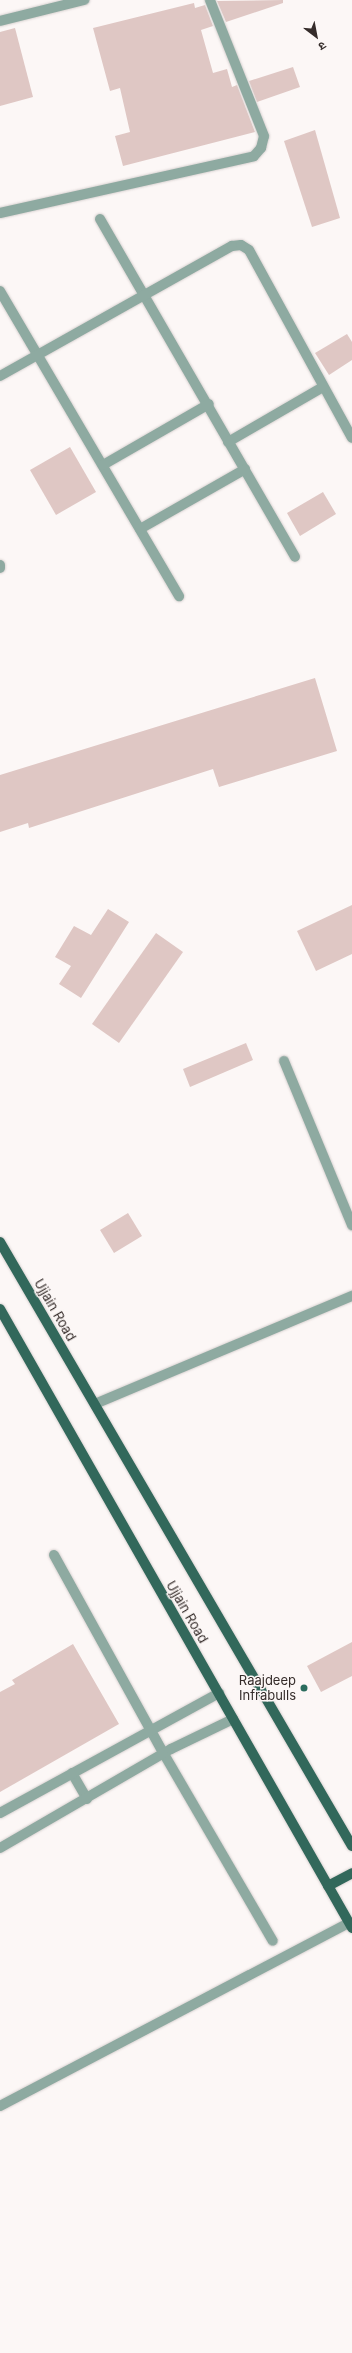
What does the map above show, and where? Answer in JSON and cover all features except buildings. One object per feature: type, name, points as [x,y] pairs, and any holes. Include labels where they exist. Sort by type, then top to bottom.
[{"type":"main road","name":"Ujjain Road","points":[[0,1242],[352,1846]]},
{"type":"main road","name":"Ujjain Road","points":[[0,1309],[351,1926]]},
{"type":"main road","points":[[328,1886],[352,1873]]},
{"type":"street","points":[[0,21],[84,0]]},
{"type":"street","points":[[0,213],[254,156],[261,148],[264,136],[210,0]]},
{"type":"street","points":[[100,219],[147,295],[209,404],[228,442],[295,557]]},
{"type":"street","points":[[0,376],[232,246],[241,245],[249,250],[352,438]]},
{"type":"street","points":[[0,291],[179,596]]},
{"type":"street","points":[[228,442],[323,387]]},
{"type":"street","points":[[103,465],[209,404]]},
{"type":"street","points":[[140,529],[245,469]]},
{"type":"street","points":[[284,1061],[352,1225]]},
{"type":"street","points":[[95,1404],[352,1296]]},
{"type":"street","points":[[54,1555],[149,1729],[274,1941]]},
{"type":"street","points":[[0,1813],[149,1729],[219,1693]]},
{"type":"street","points":[[0,1848],[164,1754],[233,1719]]},
{"type":"street","points":[[72,1773],[87,1799]]},
{"type":"street","points":[[0,2106],[351,1926]]},
{"type":"place","name":"Raajdeep Infrabulls","points":[[304,1688]]}]
